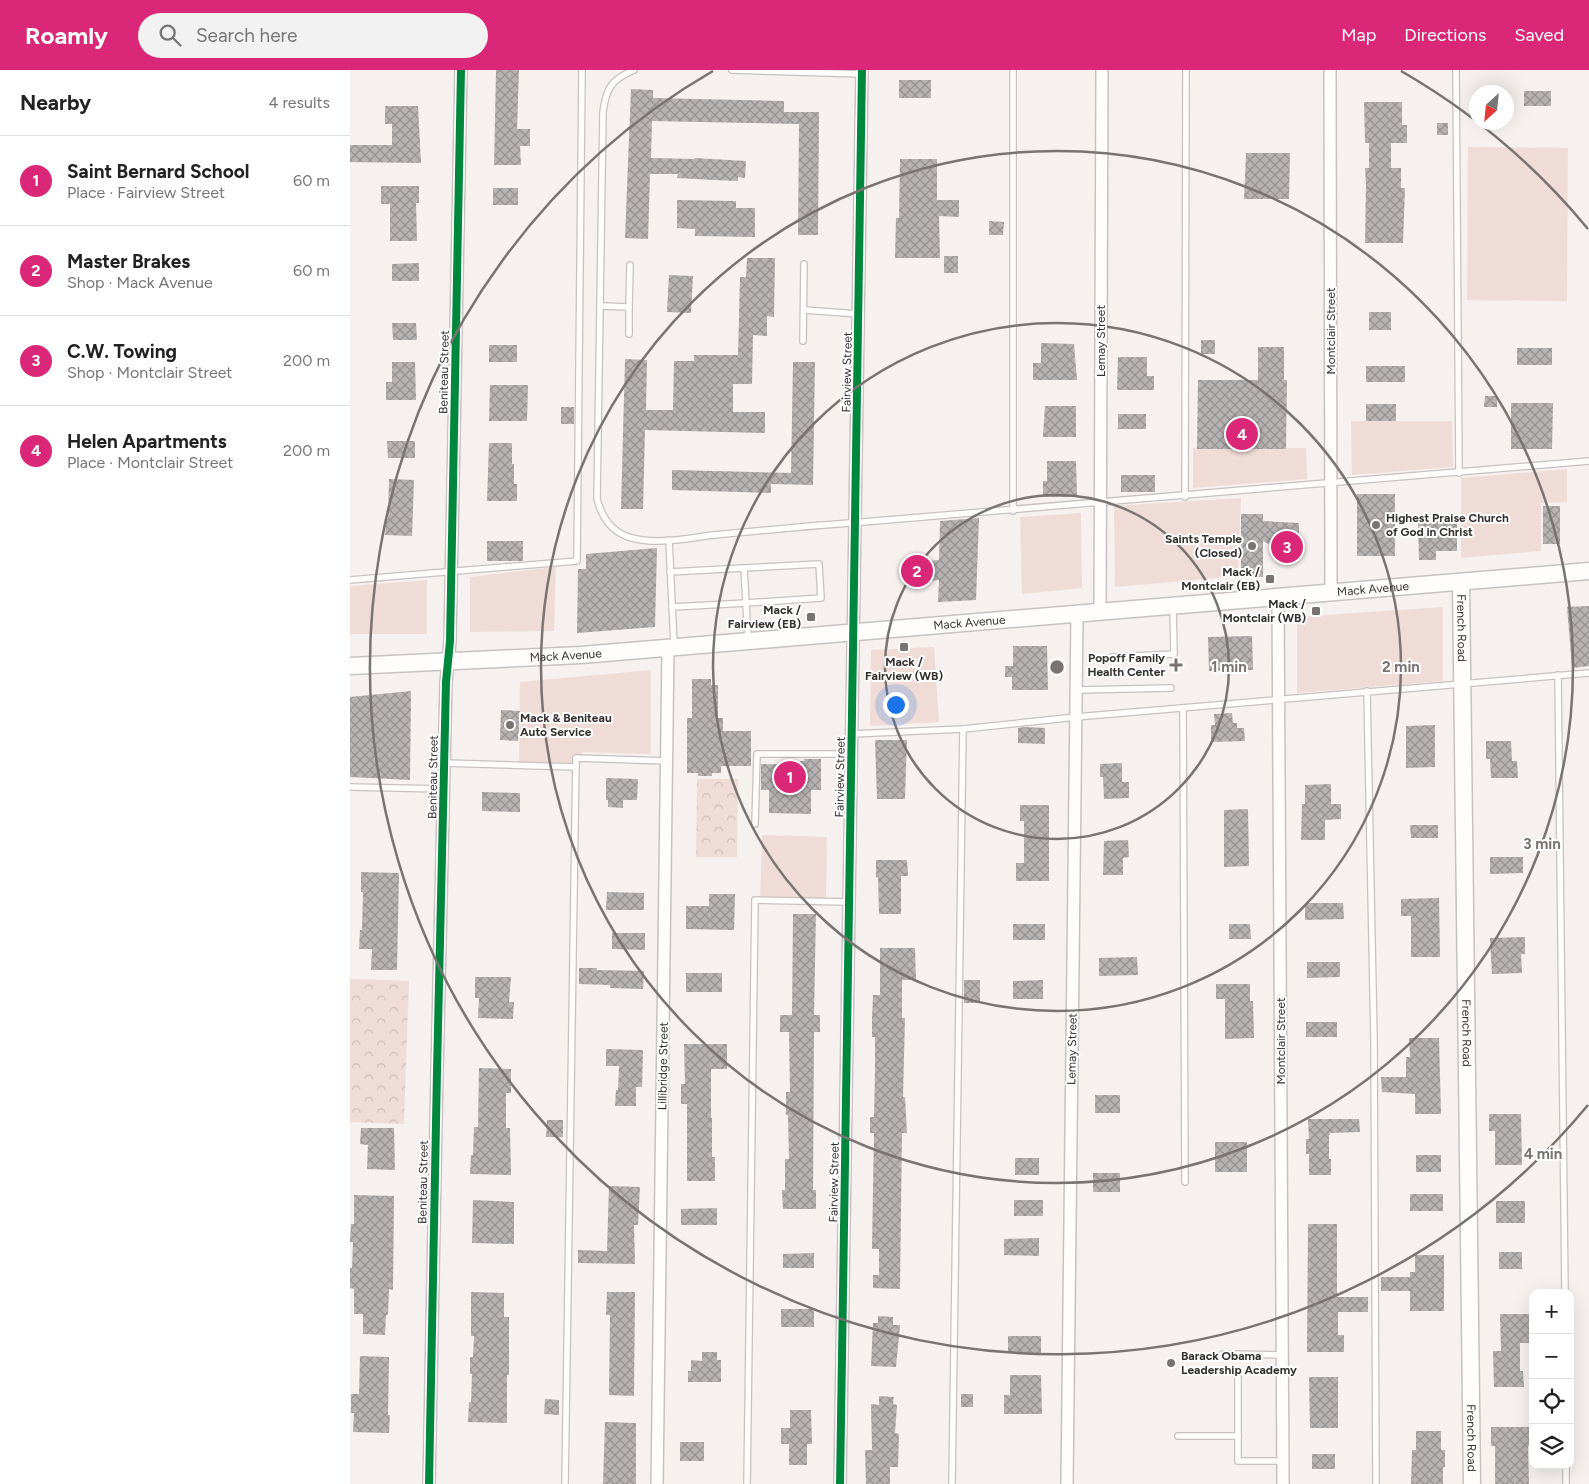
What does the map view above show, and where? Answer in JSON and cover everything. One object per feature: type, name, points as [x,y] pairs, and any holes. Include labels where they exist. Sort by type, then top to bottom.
[{"type":"main road","name":"Mack Avenue","points":[[350,666],[574,655],[671,648],[1589,571]]},
{"type":"main road","name":"French Road","points":[[1461,582],[1472,1484]]},
{"type":"street","name":"Beniteau Street","points":[[429,1484],[435,1126],[446,682],[450,641],[452,572],[461,70]]},
{"type":"street","name":"Lemay Street","points":[[1100,612],[1102,70]]},
{"type":"street","name":"Montclair Street","points":[[1330,70],[1332,593]]},
{"type":"street","name":"Fairview Street","points":[[840,1484],[862,72]]},
{"type":"street","name":"Montclair Street","points":[[1278,597],[1283,1484]]},
{"type":"street","name":"Lemay Street","points":[[1067,1484],[1077,614]]},
{"type":"street","name":"Lillibridge Street","points":[[657,1484],[667,761],[671,648]]},
{"type":"lane","points":[[350,580],[577,561],[582,70]]},
{"type":"lane","points":[[634,70],[623,75],[612,84],[607,92],[604,103],[596,499],[600,512],[610,526],[622,534],[643,540],[669,540],[855,522],[1331,485],[1589,461]]},
{"type":"lane","points":[[732,70],[862,72]]},
{"type":"lane","points":[[1013,70],[1013,510]]},
{"type":"lane","points":[[1186,70],[1186,497]]},
{"type":"lane","points":[[1456,70],[1459,473]]},
{"type":"lane","points":[[803,341],[804,264]]},
{"type":"lane","points":[[629,334],[630,265]]},
{"type":"lane","points":[[601,306],[629,307]]},
{"type":"lane","points":[[804,310],[859,314]]},
{"type":"lane","points":[[669,540],[672,607],[671,648]]},
{"type":"lane","points":[[670,572],[819,564],[821,598],[672,607]]},
{"type":"lane","points":[[744,568],[748,641]]},
{"type":"lane","points":[[1112,657],[1174,654],[1173,606]]},
{"type":"lane","points":[[852,734],[963,729],[1076,717],[1589,672]]},
{"type":"lane","points":[[1558,675],[1565,1289]]},
{"type":"lane","points":[[1076,690],[1171,688]]},
{"type":"lane","points":[[1367,691],[1374,1050],[1376,1484]]},
{"type":"lane","points":[[1183,708],[1184,1182]]},
{"type":"lane","points":[[952,1484],[963,729]]},
{"type":"lane","points":[[755,824],[757,754],[851,754]]},
{"type":"lane","points":[[565,1484],[576,758],[667,761]]},
{"type":"lane","points":[[444,763],[576,767]]},
{"type":"lane","points":[[350,787],[444,789]]},
{"type":"lane","points":[[747,1484],[755,900],[850,902]]},
{"type":"lane","points":[[1222,1354],[1282,1355]]},
{"type":"lane","points":[[1238,1378],[1238,1461],[1283,1461]]},
{"type":"lane","points":[[1178,1436],[1238,1436]]},
{"type":"lane","points":[[1566,1469],[1566,1484]]},
{"type":"green space","points":[[1468,147],[1568,148],[1567,301],[1467,300]]},
{"type":"green space","points":[[1351,421],[1452,421],[1453,467],[1352,475]]},
{"type":"green space","points":[[1193,448],[1306,448],[1307,479],[1193,488]]},
{"type":"green space","points":[[1567,469],[1567,502],[1541,503],[1541,551],[1461,558],[1461,478]]},
{"type":"green space","points":[[1241,498],[1238,576],[1115,587],[1114,506]]},
{"type":"green space","points":[[1081,513],[1082,588],[1022,594],[1020,517]]},
{"type":"green space","points":[[556,567],[554,631],[470,632],[470,577]]},
{"type":"green space","points":[[427,580],[427,634],[350,634],[350,586]]},
{"type":"green space","points":[[1443,607],[1443,681],[1297,693],[1297,617]]},
{"type":"green space","points":[[934,647],[939,722],[870,726],[871,650]]},
{"type":"green space","points":[[651,670],[651,754],[582,752],[581,763],[519,762],[520,682]]},
{"type":"green space","points":[[697,779],[738,779],[737,857],[696,857]]},
{"type":"green space","points":[[762,835],[827,837],[826,899],[760,901]]},
{"type":"green space","points":[[350,979],[409,981],[404,1124],[350,1122]]},
{"type":"building","points":[[496,70],[519,70],[517,129],[530,129],[530,146],[520,146],[521,165],[494,165]]},
{"type":"building","points":[[899,80],[931,80],[931,98],[899,98]]},
{"type":"building","points":[[631,89],[653,90],[653,98],[784,101],[784,112],[819,112],[818,235],[798,235],[799,124],[652,121],[651,158],[746,161],[745,178],[738,177],[738,181],[714,180],[677,178],[678,174],[650,174],[648,239],[625,238]]},
{"type":"building","points":[[1524,91],[1551,91],[1551,106],[1524,106]]},
{"type":"building","points":[[1364,102],[1402,102],[1402,125],[1407,125],[1407,143],[1391,143],[1391,168],[1401,168],[1401,188],[1405,188],[1403,243],[1365,243],[1365,168],[1369,168],[1369,143],[1365,143]]},
{"type":"building","points":[[385,106],[418,106],[421,163],[350,162],[350,145],[392,145],[392,124],[385,124]]},
{"type":"building","points":[[1437,123],[1448,123],[1448,135],[1437,135]]},
{"type":"building","points":[[1246,153],[1290,153],[1289,199],[1244,199]]},
{"type":"building","points":[[900,159],[937,159],[937,200],[959,200],[959,217],[939,216],[940,258],[895,258],[896,218],[899,218]]},
{"type":"building","points":[[381,186],[419,186],[419,203],[416,203],[417,241],[390,241],[390,204],[381,204]]},
{"type":"building","points":[[493,188],[518,188],[518,205],[493,205]]},
{"type":"building","points":[[677,200],[736,201],[736,208],[755,208],[755,237],[695,236],[695,229],[677,228]]},
{"type":"building","points":[[989,221],[1004,222],[1003,235],[989,235]]},
{"type":"building","points":[[944,256],[958,256],[958,273],[944,273]]},
{"type":"building","points":[[747,258],[775,258],[774,317],[767,316],[767,336],[753,335],[752,384],[733,384],[733,412],[765,412],[765,433],[645,430],[643,509],[621,509],[625,359],[647,360],[646,410],[673,410],[674,361],[694,361],[694,355],[738,355],[740,277],[746,277]]},
{"type":"building","points":[[419,263],[419,281],[392,281],[392,264]]},
{"type":"building","points":[[669,275],[693,276],[691,313],[667,312]]},
{"type":"building","points":[[1369,312],[1391,312],[1391,330],[1369,330]]},
{"type":"building","points":[[392,323],[416,323],[417,340],[393,340]]},
{"type":"building","points":[[1201,340],[1215,340],[1215,354],[1201,354]]},
{"type":"building","points":[[1041,343],[1074,344],[1077,380],[1033,380],[1033,363],[1041,363]]},
{"type":"building","points":[[489,345],[517,345],[517,362],[489,362]]},
{"type":"building","points":[[1258,347],[1284,347],[1284,380],[1287,380],[1286,449],[1197,449],[1198,380],[1258,380]]},
{"type":"building","points":[[1517,348],[1552,348],[1552,365],[1517,365]]},
{"type":"building","points":[[1118,357],[1147,357],[1147,376],[1154,376],[1154,390],[1117,390]]},
{"type":"building","points":[[392,362],[415,362],[416,400],[386,400],[386,382],[392,382]]},
{"type":"building","points":[[793,362],[815,362],[813,485],[771,484],[771,493],[672,490],[672,470],[791,473]]},
{"type":"building","points":[[1366,366],[1405,366],[1405,382],[1366,382]]},
{"type":"building","points":[[490,385],[528,385],[527,421],[489,421]]},
{"type":"building","points":[[1485,396],[1497,396],[1497,407],[1484,407]]},
{"type":"building","points":[[1511,403],[1553,403],[1552,449],[1511,449]]},
{"type":"building","points":[[1366,404],[1396,404],[1396,421],[1366,421]]},
{"type":"building","points":[[1045,406],[1076,406],[1076,437],[1043,437]]},
{"type":"building","points":[[561,407],[574,407],[574,424],[561,424]]},
{"type":"building","points":[[1118,414],[1146,414],[1146,429],[1118,429]]},
{"type":"building","points":[[387,441],[415,441],[415,458],[388,458]]},
{"type":"building","points":[[489,443],[512,443],[512,464],[514,464],[514,484],[517,484],[517,501],[487,501]]},
{"type":"building","points":[[1047,461],[1076,461],[1077,497],[1043,497],[1043,481],[1047,481]]},
{"type":"building","points":[[1121,475],[1155,475],[1155,492],[1121,492]]},
{"type":"building","points":[[389,479],[414,480],[412,536],[385,535],[386,519],[388,519]]},
{"type":"building","name":"Highest Praise Church of God in Christ","points":[[1357,494],[1395,494],[1395,556],[1357,556]]},
{"type":"building","points":[[1543,506],[1560,506],[1560,544],[1543,544]]},
{"type":"building","name":"Saints Temple (Closed)","points":[[1241,514],[1263,514],[1263,521],[1299,523],[1299,539],[1286,553],[1263,541],[1263,577],[1241,577]]},
{"type":"building","points":[[1457,515],[1457,551],[1436,551],[1436,560],[1419,560],[1418,522],[1439,521],[1439,516]]},
{"type":"building","points":[[979,518],[976,600],[938,602],[939,580],[906,584],[905,563],[939,560],[940,521]]},
{"type":"building","points":[[487,541],[523,541],[523,561],[487,561]]},
{"type":"building","points":[[657,548],[655,627],[577,633],[578,569],[586,569],[586,554]]},
{"type":"building","points":[[1589,606],[1589,666],[1572,668],[1567,607]]},
{"type":"building","points":[[1252,636],[1253,670],[1209,671],[1208,637]]},
{"type":"building","points":[[1013,646],[1047,646],[1048,690],[1012,690],[1012,677],[1005,677],[1005,666],[1013,666]]},
{"type":"building","points":[[692,679],[711,679],[711,685],[718,685],[718,718],[723,718],[723,731],[751,731],[751,766],[721,766],[721,773],[712,773],[712,776],[698,776],[698,773],[687,773],[687,718],[692,718]]},
{"type":"building","points":[[411,691],[410,780],[350,777],[350,697]]},
{"type":"building","name":"Mack & Beniteau Auto Service","points":[[501,710],[520,711],[518,741],[500,740]]},
{"type":"building","points":[[1232,713],[1233,723],[1237,723],[1237,728],[1244,728],[1245,741],[1211,742],[1211,725],[1215,725],[1214,714]]},
{"type":"building","points":[[1435,725],[1435,767],[1406,768],[1406,726]]},
{"type":"building","points":[[1018,728],[1045,728],[1045,744],[1018,743]]},
{"type":"building","points":[[875,740],[907,740],[905,799],[877,799]]},
{"type":"building","points":[[1486,741],[1511,741],[1512,761],[1517,761],[1518,778],[1491,778],[1490,759],[1486,759]]},
{"type":"building","points":[[804,759],[821,759],[821,790],[811,790],[811,814],[769,813],[769,790],[761,790],[761,764],[800,765],[800,761],[804,761]]},
{"type":"building","points":[[1122,763],[1122,782],[1129,782],[1129,798],[1104,799],[1103,777],[1100,777],[1100,764]]},
{"type":"building","points":[[606,778],[638,779],[637,800],[623,800],[623,808],[608,807],[608,800],[606,800]]},
{"type":"building","points":[[1331,784],[1331,804],[1341,804],[1341,819],[1325,820],[1325,840],[1301,840],[1302,804],[1305,804],[1305,785]]},
{"type":"building","points":[[482,792],[520,793],[520,812],[482,811]]},
{"type":"building","points":[[1020,805],[1049,805],[1049,881],[1016,881],[1016,863],[1024,863],[1024,821],[1020,821]]},
{"type":"building","points":[[1248,809],[1249,866],[1224,867],[1224,810]]},
{"type":"building","points":[[1410,825],[1438,825],[1438,838],[1411,838]]},
{"type":"building","points":[[1128,840],[1129,857],[1123,858],[1123,875],[1103,875],[1104,841]]},
{"type":"building","points":[[1490,857],[1523,857],[1523,873],[1490,874]]},
{"type":"building","points":[[876,860],[907,860],[908,876],[901,876],[901,914],[879,914]]},
{"type":"building","points":[[361,872],[399,873],[397,970],[371,970],[372,949],[359,949],[360,930],[362,930],[363,892],[361,892]]},
{"type":"building","points":[[607,892],[644,893],[644,910],[606,910]]},
{"type":"building","points":[[709,894],[735,894],[734,930],[686,929],[686,906],[709,906]]},
{"type":"building","points":[[1439,898],[1440,957],[1411,957],[1411,916],[1401,916],[1401,899]]},
{"type":"building","points":[[1305,903],[1343,903],[1344,919],[1305,920]]},
{"type":"building","points":[[793,914],[816,914],[814,1015],[820,1015],[820,1032],[814,1032],[813,1190],[816,1190],[816,1209],[783,1209],[782,1190],[785,1190],[785,1159],[789,1159],[786,1092],[790,1092],[789,1032],[780,1032],[780,1015],[792,1015]]},
{"type":"building","points":[[1013,924],[1045,924],[1045,940],[1013,940]]},
{"type":"building","points":[[1229,924],[1250,924],[1251,939],[1229,939]]},
{"type":"building","points":[[612,933],[645,933],[645,950],[612,949]]},
{"type":"building","points":[[1525,937],[1525,954],[1521,954],[1522,973],[1492,974],[1490,938]]},
{"type":"building","points":[[880,948],[915,948],[916,980],[902,980],[902,1018],[905,1018],[903,1097],[905,1097],[907,1133],[902,1133],[900,1289],[873,1288],[873,1275],[879,1275],[879,1249],[872,1249],[874,1133],[870,1133],[870,1117],[874,1117],[875,1037],[872,1037],[872,1018],[873,995],[880,995]]},
{"type":"building","points":[[1137,957],[1138,975],[1099,976],[1099,958]]},
{"type":"building","points":[[1307,962],[1340,962],[1340,977],[1307,978]]},
{"type":"building","points":[[579,968],[644,971],[643,989],[610,988],[610,985],[579,984]]},
{"type":"building","points":[[686,973],[722,973],[722,992],[686,992]]},
{"type":"building","points":[[475,977],[511,977],[509,1002],[514,1002],[513,1019],[478,1018],[479,998],[475,998]]},
{"type":"building","points":[[964,980],[980,980],[980,1003],[964,1003]]},
{"type":"building","points":[[1043,980],[1043,999],[1013,999],[1013,981]]},
{"type":"building","points":[[1216,984],[1250,984],[1250,1001],[1253,1001],[1254,1038],[1225,1039],[1225,999],[1216,999]]},
{"type":"building","points":[[1306,1022],[1337,1022],[1337,1037],[1306,1037]]},
{"type":"building","points":[[1409,1038],[1439,1038],[1441,1114],[1415,1114],[1415,1094],[1382,1092],[1381,1077],[1406,1077],[1406,1057],[1410,1057]]},
{"type":"building","points":[[684,1044],[727,1044],[727,1069],[711,1069],[712,1157],[715,1157],[715,1181],[687,1181],[687,1104],[681,1104],[681,1084],[685,1084]]},
{"type":"building","points":[[606,1049],[643,1050],[642,1087],[636,1087],[636,1106],[615,1106],[619,1066],[606,1066]]},
{"type":"building","points":[[479,1068],[511,1069],[511,1093],[506,1093],[506,1128],[510,1128],[511,1175],[470,1174],[474,1127],[478,1127]]},
{"type":"building","points":[[1095,1095],[1120,1095],[1120,1113],[1095,1113]]},
{"type":"building","points":[[1489,1114],[1521,1114],[1522,1165],[1495,1165],[1495,1131],[1489,1131]]},
{"type":"building","points":[[1308,1119],[1359,1119],[1360,1132],[1330,1133],[1329,1135],[1331,1175],[1309,1175],[1309,1154],[1306,1154],[1306,1139],[1309,1139]]},
{"type":"building","points":[[547,1120],[563,1120],[563,1137],[546,1137]]},
{"type":"building","points":[[361,1128],[394,1128],[395,1170],[367,1169],[368,1145],[360,1144]]},
{"type":"building","points":[[1215,1142],[1247,1142],[1247,1172],[1215,1172]]},
{"type":"building","points":[[1416,1155],[1441,1155],[1441,1172],[1416,1172]]},
{"type":"building","points":[[1015,1158],[1039,1158],[1039,1175],[1015,1175]]},
{"type":"building","points":[[1093,1173],[1120,1173],[1120,1192],[1093,1192]]},
{"type":"building","points":[[609,1186],[640,1187],[638,1225],[634,1225],[635,1264],[578,1263],[578,1250],[607,1251]]},
{"type":"building","points":[[1410,1194],[1443,1194],[1443,1211],[1410,1211]]},
{"type":"building","points":[[354,1195],[394,1196],[393,1290],[389,1289],[385,1335],[363,1334],[363,1314],[354,1314],[354,1289],[350,1288],[353,1242],[350,1242],[351,1224],[354,1224]]},
{"type":"building","points":[[473,1200],[514,1202],[514,1244],[472,1243]]},
{"type":"building","points":[[1014,1200],[1043,1200],[1043,1216],[1014,1216]]},
{"type":"building","points":[[1496,1201],[1525,1201],[1525,1223],[1496,1223]]},
{"type":"building","points":[[717,1208],[717,1225],[681,1225],[681,1209]]},
{"type":"building","points":[[1308,1224],[1337,1224],[1337,1297],[1368,1297],[1368,1312],[1338,1312],[1338,1335],[1344,1335],[1344,1352],[1307,1352]]},
{"type":"building","points":[[1039,1238],[1039,1256],[1004,1255],[1004,1239]]},
{"type":"building","points":[[1499,1252],[1522,1252],[1522,1269],[1499,1269]]},
{"type":"building","points":[[814,1253],[814,1268],[783,1268],[783,1254]]},
{"type":"building","points":[[1415,1255],[1444,1255],[1444,1311],[1410,1311],[1410,1291],[1381,1291],[1381,1277],[1410,1277],[1410,1272],[1415,1272]]},
{"type":"building","points":[[471,1292],[504,1293],[504,1317],[509,1317],[507,1423],[468,1422],[472,1374],[470,1374],[470,1357],[473,1357],[474,1336],[471,1336]]},
{"type":"building","points":[[607,1292],[635,1292],[634,1396],[609,1395],[610,1315],[606,1315]]},
{"type":"building","points":[[781,1309],[814,1309],[814,1327],[781,1327]]},
{"type":"building","points":[[1500,1314],[1529,1314],[1529,1343],[1520,1343],[1520,1371],[1523,1371],[1524,1387],[1494,1387],[1493,1351],[1501,1351]]},
{"type":"building","points":[[878,1316],[893,1317],[893,1325],[900,1325],[896,1367],[871,1366],[873,1323],[878,1323]]},
{"type":"building","points":[[1008,1336],[1041,1336],[1041,1353],[1008,1353]]},
{"type":"building","points":[[702,1352],[717,1352],[717,1360],[721,1360],[721,1382],[688,1382],[691,1360],[702,1361]]},
{"type":"building","points":[[360,1356],[389,1357],[389,1433],[353,1432],[354,1413],[351,1413],[351,1394],[359,1394]]},
{"type":"building","points":[[1010,1375],[1041,1375],[1042,1414],[1004,1414],[1004,1395],[1010,1395]]},
{"type":"building","points":[[1309,1377],[1338,1377],[1338,1428],[1310,1428]]},
{"type":"building","points":[[961,1394],[973,1394],[973,1407],[961,1407]]},
{"type":"building","points":[[879,1396],[894,1397],[893,1404],[897,1405],[895,1433],[899,1434],[898,1467],[890,1467],[890,1484],[866,1484],[865,1450],[872,1450],[871,1404],[879,1405]]},
{"type":"building","points":[[545,1399],[559,1400],[559,1415],[544,1414]]},
{"type":"building","points":[[790,1410],[811,1410],[812,1444],[807,1444],[807,1465],[789,1465],[789,1444],[781,1444],[781,1428],[790,1428]]},
{"type":"building","points":[[605,1422],[636,1423],[636,1484],[603,1484]]},
{"type":"building","points":[[1491,1427],[1529,1427],[1529,1484],[1495,1484],[1495,1446],[1491,1446]]},
{"type":"building","points":[[1416,1431],[1441,1431],[1441,1450],[1445,1450],[1443,1484],[1411,1484],[1412,1450],[1416,1450]]},
{"type":"building","points":[[680,1442],[704,1442],[704,1461],[680,1461]]},
{"type":"building","points":[[1312,1454],[1335,1454],[1335,1469],[1312,1469]]},
{"type":"cycle path","points":[[429,1484],[446,682],[450,641],[461,70]]},
{"type":"cycle path","points":[[840,1484],[862,70]]},
{"type":"place","name":"Helen Apartments","points":[[1242,434]]},
{"type":"place","name":"Highest Praise Church of God in Christ","points":[[1376,525]]},
{"type":"place","name":"Saints Temple (Closed)","points":[[1252,546]]},
{"type":"place","name":"C.W. Towing","points":[[1287,547]]},
{"type":"place","name":"Master Brakes","points":[[917,571]]},
{"type":"place","name":"Mack / Montclair (EB)","points":[[1270,579]]},
{"type":"place","name":"Mack / Montclair (WB)","points":[[1316,611]]},
{"type":"place","name":"Mack / Fairview (EB)","points":[[811,617]]},
{"type":"place","name":"Mack / Fairview (WB)","points":[[904,647]]},
{"type":"place","name":"Popoff Family Health Center","points":[[1176,665]]},
{"type":"place","name":"Mack & Beniteau Auto Service","points":[[510,725]]},
{"type":"place","name":"Saint Bernard School","points":[[790,777]]},
{"type":"place","name":"Barack Obama Leadership Academy","points":[[1171,1363]]}]
